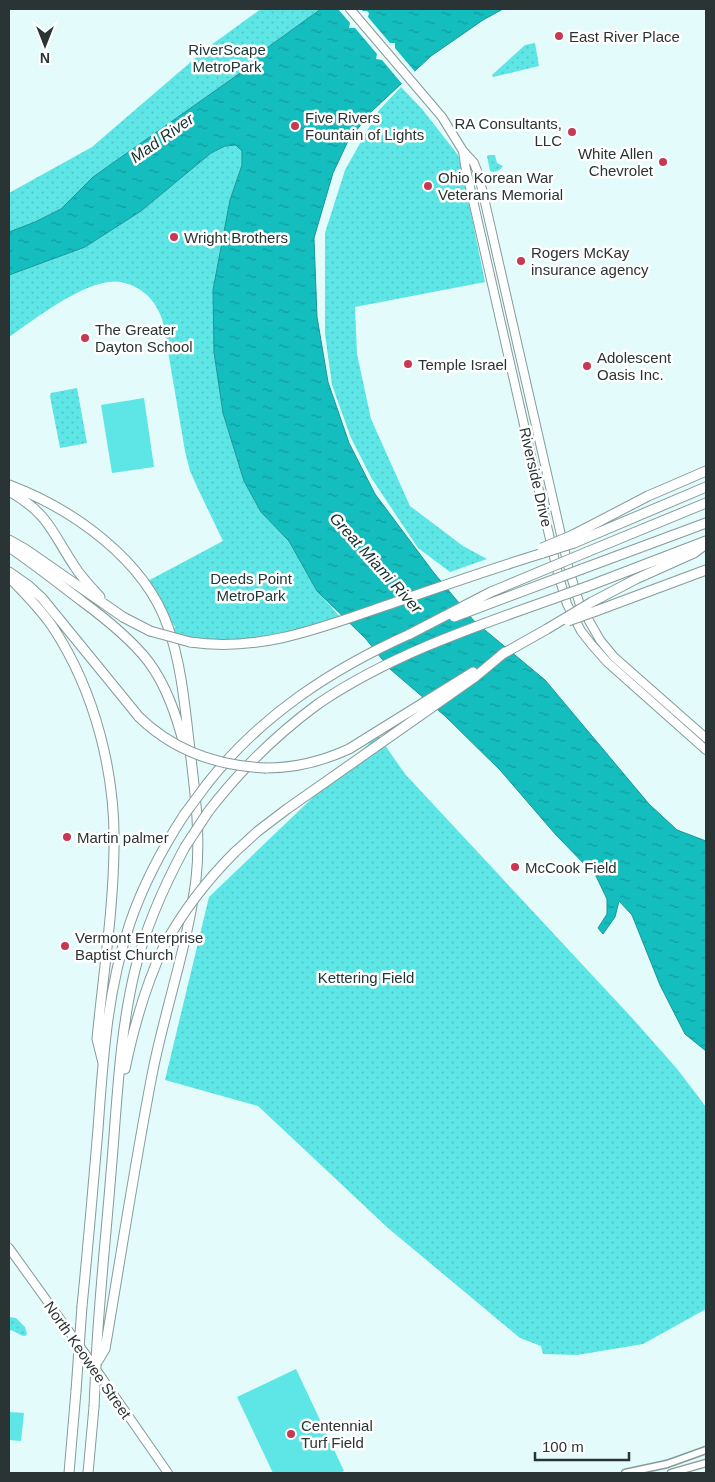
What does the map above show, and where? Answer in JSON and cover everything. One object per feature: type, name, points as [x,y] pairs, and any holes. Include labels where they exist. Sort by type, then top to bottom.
[{"type":"highway","points":[[574,539],[648,496],[706,470]]},
{"type":"highway","points":[[9,484],[51,503],[90,529],[121,556],[153,596],[168,627],[174,649],[185,708],[193,778],[198,848],[190,916],[154,1068],[105,1348],[96,1364]]},
{"type":"highway","points":[[9,540],[128,620],[150,630],[190,642],[230,645],[270,641],[353,616],[574,539],[706,486]]},
{"type":"highway","points":[[9,491],[28,503],[45,518],[76,569],[108,607]]},
{"type":"highway","points":[[69,1473],[108,1013],[114,982],[130,923],[152,870],[184,815],[223,764],[259,728],[305,691],[345,666],[492,592],[706,503]]},
{"type":"highway","points":[[410,634],[706,523]]},
{"type":"highway","points":[[88,1473],[116,1111],[124,1032],[135,969],[155,909],[185,847],[208,812],[226,788],[282,731],[318,704],[357,679],[400,658],[706,543]]},
{"type":"highway","points":[[9,572],[42,598],[139,716],[167,739],[214,761],[235,766],[266,768],[288,767],[318,761],[358,744],[505,652],[592,602],[636,579],[694,553],[706,543]]},
{"type":"highway","points":[[9,546],[106,620],[128,639],[148,661],[166,691],[177,720],[193,778]]},
{"type":"highway","points":[[547,629],[706,570]]},
{"type":"highway","points":[[9,577],[37,606],[54,628],[67,652],[84,688],[95,719],[109,776],[113,809],[114,849],[97,1039],[103,1063]]},
{"type":"highway","points":[[116,1111],[134,1026],[146,988],[164,946],[197,894],[235,852],[258,831],[475,677],[505,652]]},
{"type":"main road","name":"Riverside Drive","points":[[350,9],[435,108],[449,126],[463,151],[474,163],[483,191],[569,570],[580,605],[592,629],[614,657],[706,738]]},
{"type":"main road","name":"Riverside Drive","points":[[463,151],[464,165],[557,570],[567,604],[581,631],[607,662],[706,750]]},
{"type":"main road","name":"North Keowee Street","points":[[9,1248],[168,1473]]},
{"type":"street","points":[[682,1473],[704,1451]]},
{"type":"street","points":[[625,1473],[660,1466],[704,1451]]},
{"type":"street","points":[[671,1473],[704,1464]]},
{"type":"street","points":[[694,1473],[704,1464]]},
{"type":"green space","name":"RiverScape MetroPark","points":[[261,9],[321,9],[264,50],[253,64],[93,177],[61,209],[9,232],[9,193],[92,147],[207,48]]},
{"type":"green space","points":[[535,43],[539,66],[493,77],[492,75],[525,45]]},
{"type":"green space","points":[[401,87],[422,109],[458,155],[485,282],[355,307],[357,354],[371,419],[410,506],[463,546],[487,559],[450,572],[418,548],[372,479],[351,438],[332,385],[325,334],[325,233],[345,170],[379,110]]},
{"type":"green space","name":"Deeds Point MetroPark","points":[[236,145],[242,151],[242,165],[230,200],[213,290],[214,352],[223,413],[244,481],[261,512],[289,541],[317,591],[343,620],[240,645],[169,637],[175,627],[144,583],[223,541],[190,471],[163,322],[154,303],[143,292],[128,284],[113,282],[97,285],[70,296],[9,337],[9,275],[85,247],[141,211],[211,153],[225,146]]},
{"type":"green space","points":[[495,155],[497,163],[503,166],[499,170],[490,171],[487,156]]},
{"type":"green space","points":[[77,388],[87,443],[60,448],[50,396],[51,393]]},
{"type":"green space","points":[[144,398],[154,467],[112,473],[101,405]]},
{"type":"green space","name":"Kettering Field","points":[[378,735],[405,774],[633,1019],[678,1070],[706,1107],[706,1309],[643,1344],[577,1355],[543,1354],[541,1346],[520,1338],[388,1228],[258,1106],[165,1080],[209,897]]},
{"type":"green space","points":[[9,1317],[16,1318],[25,1327],[27,1334],[25,1336],[9,1330]]},
{"type":"green space","name":"Centennial Turf Field","points":[[296,1369],[344,1471],[339,1473],[273,1473],[237,1397]]},
{"type":"green space","points":[[9,1412],[24,1413],[21,1441],[9,1440]]},
{"type":"water","points":[[321,9],[503,9],[483,20],[431,56],[371,112],[348,141],[333,173],[314,238],[317,317],[328,382],[349,443],[375,494],[434,573],[474,621],[545,680],[649,804],[677,830],[706,841],[706,1051],[685,1034],[660,985],[632,915],[619,901],[615,917],[603,934],[598,928],[607,914],[607,899],[596,876],[556,835],[500,770],[445,716],[390,669],[366,639],[317,591],[289,541],[261,512],[244,481],[223,413],[214,352],[213,290],[230,200],[242,165],[242,151],[236,145],[225,146],[211,153],[141,211],[85,247],[9,275],[9,232],[61,209],[93,177],[253,64],[264,50]]},
{"type":"pier","points":[[338,9],[361,9],[367,11],[369,13],[368,17],[390,43],[395,43],[395,48],[416,73],[403,85],[382,60],[376,59],[377,54],[355,28],[349,28],[350,23]]},
{"type":"place","name":"East River Place","points":[[559,36]]},
{"type":"place","name":"Five Rivers Fountain of Lights","points":[[295,126]]},
{"type":"place","name":"RA Consultants, LLC","points":[[572,132]]},
{"type":"place","name":"White Allen Chevrolet","points":[[663,162]]},
{"type":"place","name":"Ohio Korean War Veterans Memorial","points":[[428,186]]},
{"type":"place","name":"Wright Brothers","points":[[174,237]]},
{"type":"place","name":"Rogers McKay insurance agency","points":[[521,261]]},
{"type":"place","name":"The Greater Dayton School","points":[[85,338]]},
{"type":"place","name":"Temple Israel","points":[[408,364]]},
{"type":"place","name":"Adolescent Oasis Inc.","points":[[587,366]]},
{"type":"place","name":"Martin palmer","points":[[67,837]]},
{"type":"place","name":"McCook Field","points":[[515,867]]},
{"type":"place","name":"Vermont Enterprise Baptist Church","points":[[65,946]]},
{"type":"place","name":"Centennial Turf Field","points":[[291,1434]]},
{"type":"water label","name":"Mad River","points":[[162,138]]},
{"type":"water label","name":"Great Miami River","points":[[376,563]]}]
